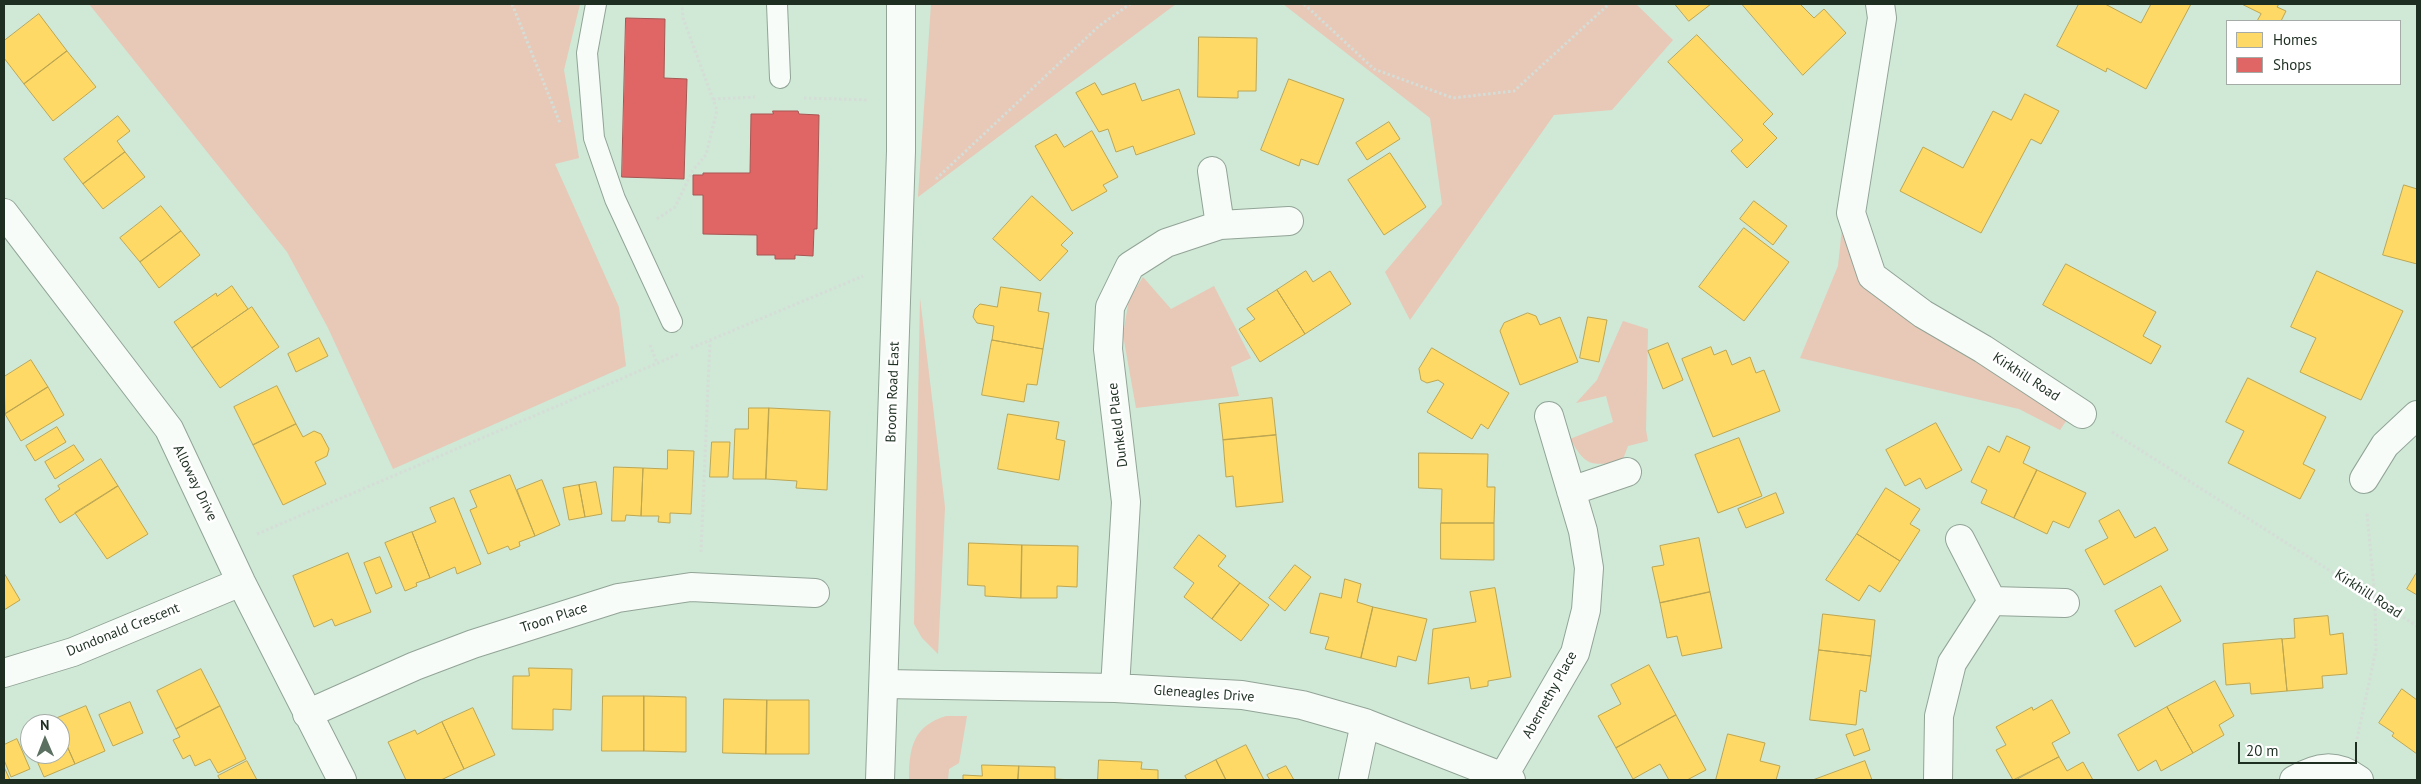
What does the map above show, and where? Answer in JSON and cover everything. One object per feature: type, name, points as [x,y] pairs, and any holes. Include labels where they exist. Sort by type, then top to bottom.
[{"type":"street","name":"Broom Road East","points":[[880,780],[899,214],[901,4]]},
{"type":"street","name":"Kirkhill Road","points":[[1880,4],[1882,18],[1851,213],[1872,276],[1923,314],[1984,349],[2082,414]]},
{"type":"street","points":[[1212,171],[1220,225]]},
{"type":"street","name":"Alloway Drive","points":[[4,212],[169,429],[241,582],[342,780]]},
{"type":"street","name":"Dunkeld Place","points":[[1115,688],[1126,502],[1108,350],[1110,307],[1130,266],[1166,243],[1220,225],[1289,221]]},
{"type":"street","points":[[2364,479],[2385,445],[2417,414]]},
{"type":"street","name":"Abernethy Place","points":[[1507,779],[1575,653],[1586,610],[1589,568],[1583,531],[1549,416]]},
{"type":"street","points":[[1571,491],[1627,472]]},
{"type":"street","points":[[1960,539],[1992,601]]},
{"type":"street","name":"Dundonald Crescent","points":[[4,674],[73,652],[241,582]]},
{"type":"street","name":"Troon Place","points":[[307,714],[415,666],[473,644],[618,598],[699,587],[815,593]]},
{"type":"street","points":[[1992,601],[2065,603]]},
{"type":"street","points":[[1938,780],[1939,716],[1952,663],[1992,601]]},
{"type":"street","name":"Gleneagles Drive","points":[[884,684],[1115,688],[1242,695],[1302,705],[1365,723],[1507,779]]},
{"type":"street","points":[[1354,780],[1365,723]]},
{"type":"street","points":[[2294,780],[2307,773],[2328,767],[2355,777]]},
{"type":"lane","points":[[596,4],[587,53],[594,138],[615,199],[672,322]]},
{"type":"lane","points":[[777,4],[780,78]]},
{"type":"path","points":[[632,235],[675,207],[693,170],[706,155],[717,110],[683,18],[682,4]]},
{"type":"path","points":[[899,214],[1099,26],[1130,4]]},
{"type":"path","points":[[1304,4],[1374,69],[1453,98],[1514,91],[1609,4]]},
{"type":"path","points":[[713,99],[761,96]]},
{"type":"path","points":[[799,98],[901,101]]},
{"type":"path","points":[[226,548],[897,262]]},
{"type":"path","points":[[699,587],[710,341]]},
{"type":"path","name":"Kirkhill Road","points":[[2082,414],[2417,626]]},
{"type":"path","points":[[2355,777],[2376,650],[2375,598],[2364,479]]},
{"type":"shaded area","points":[[89,4],[580,4],[564,70],[579,158],[555,164],[619,307],[626,366],[393,469],[328,328],[287,252]]},
{"type":"shaded area","points":[[931,4],[1176,4],[918,197]]},
{"type":"shaded area","points":[[1283,4],[1636,4],[1673,40],[1612,110],[1554,115],[1410,320],[1385,272],[1442,204],[1430,118]]},
{"type":"shaded area","points":[[1843,219],[1862,281],[1894,311],[2071,414],[2060,430],[2019,409],[1800,358],[1838,266]]},
{"type":"shaded area","points":[[1143,277],[1171,309],[1214,286],[1251,358],[1231,367],[1239,396],[1136,408],[1123,335],[1129,299]]},
{"type":"shaded area","points":[[920,298],[945,507],[938,654],[922,638],[914,624]]},
{"type":"shaded area","points":[[1623,321],[1648,329],[1646,430],[1648,441],[1628,446],[1622,462],[1596,464],[1586,460],[1570,439],[1613,422],[1606,396],[1576,403],[1597,380]]},
{"type":"shaded area","points":[[946,716],[967,716],[959,763],[949,769],[948,780],[909,780],[910,758],[915,740],[926,726]]},
{"type":"building: Homes","points":[[1675,4],[1711,4],[1689,21]]},
{"type":"building: Homes","points":[[1742,4],[1800,4],[1814,18],[1824,9],[1846,33],[1803,75]]},
{"type":"building: Homes","points":[[2079,4],[2105,4],[2141,23],[2151,4],[2191,4],[2146,89],[2107,68],[2106,72],[2057,46]]},
{"type":"building: Homes","points":[[2242,4],[2279,4],[2277,7],[2286,11],[2282,20],[2258,20],[2261,14]]},
{"type":"building: Homes","points":[[39,14],[67,51],[24,84],[4,58],[4,41]]},
{"type":"building: Homes","points":[[1697,35],[1773,114],[1763,124],[1777,138],[1747,168],[1731,151],[1743,140],[1668,62]]},
{"type":"building: Homes","points":[[1199,37],[1257,38],[1256,91],[1238,91],[1238,98],[1198,97]]},
{"type":"building: Homes","points":[[67,51],[96,87],[53,121],[24,84]]},
{"type":"building: Homes","points":[[1289,79],[1344,99],[1318,165],[1301,159],[1299,166],[1261,150]]},
{"type":"building: Homes","points":[[1095,83],[1102,95],[1135,83],[1142,101],[1179,89],[1195,134],[1136,155],[1133,146],[1116,152],[1108,129],[1099,132],[1076,93]]},
{"type":"building: Homes","points":[[2025,94],[2059,111],[2041,144],[2031,139],[1981,233],[1900,191],[1923,147],[1963,168],[1993,111],[2011,120]]},
{"type":"building: Homes","points":[[118,116],[130,131],[117,141],[125,152],[83,184],[64,159]]},
{"type":"building: Homes","points":[[1389,122],[1400,139],[1367,160],[1356,143]]},
{"type":"building: Homes","points":[[1092,131],[1118,177],[1103,185],[1107,191],[1072,211],[1035,146],[1056,134],[1064,147]]},
{"type":"building: Homes","points":[[125,152],[145,177],[103,209],[83,184]]},
{"type":"building: Homes","points":[[1390,153],[1426,207],[1384,235],[1348,180]]},
{"type":"building: Homes","points":[[2404,185],[2417,189],[2417,264],[2383,255]]},
{"type":"building: Homes","points":[[1032,196],[1073,233],[1061,245],[1068,251],[1040,281],[993,239]]},
{"type":"building: Homes","points":[[1754,201],[1787,226],[1773,245],[1740,219]]},
{"type":"building: Homes","points":[[161,206],[181,231],[140,262],[120,238]]},
{"type":"building: Homes","points":[[1744,228],[1789,262],[1744,321],[1699,287]]},
{"type":"building: Homes","points":[[181,231],[200,255],[159,288],[140,262]]},
{"type":"building: Homes","points":[[2066,264],[2156,312],[2143,336],[2161,346],[2151,364],[2043,305]]},
{"type":"building: Homes","points":[[1306,271],[1313,282],[1330,271],[1351,304],[1305,334],[1277,290]]},
{"type":"building: Homes","points":[[2317,271],[2403,311],[2361,400],[2300,372],[2316,338],[2291,327]]},
{"type":"building: Homes","points":[[232,286],[248,309],[192,348],[174,322],[216,293],[217,296]]},
{"type":"building: Homes","points":[[1001,287],[1041,293],[1038,311],[1049,313],[1043,349],[992,340],[994,326],[977,323],[973,317],[975,309],[980,304],[997,307]]},
{"type":"building: Homes","points":[[1277,290],[1305,334],[1260,362],[1239,329],[1255,319],[1247,309]]},
{"type":"building: Homes","points":[[252,307],[279,347],[220,388],[192,348]]},
{"type":"building: Homes","points":[[1528,313],[1536,316],[1540,325],[1560,317],[1578,362],[1520,385],[1500,331],[1504,323]]},
{"type":"building: Homes","points":[[1588,317],[1607,320],[1599,362],[1580,358]]},
{"type":"building: Homes","points":[[319,338],[328,356],[296,372],[288,354]]},
{"type":"building: Homes","points":[[992,340],[1043,349],[1037,385],[1027,384],[1024,402],[982,395]]},
{"type":"building: Homes","points":[[1668,343],[1683,380],[1663,389],[1648,351]]},
{"type":"building: Homes","points":[[1711,347],[1714,355],[1726,350],[1732,365],[1750,357],[1756,373],[1764,370],[1780,411],[1713,437],[1682,359]]},
{"type":"building: Homes","points":[[1432,348],[1509,393],[1488,429],[1481,424],[1472,439],[1427,412],[1444,384],[1438,380],[1427,383],[1421,380],[1419,369]]},
{"type":"building: Homes","points":[[31,360],[48,387],[5,414],[4,377]]},
{"type":"building: Homes","points":[[2248,378],[2326,417],[2303,464],[2315,470],[2300,499],[2228,463],[2244,431],[2226,422]]},
{"type":"building: Homes","points":[[277,386],[296,424],[253,445],[234,407]]},
{"type":"building: Homes","points":[[48,387],[64,415],[21,441],[5,414]]},
{"type":"building: Homes","points":[[1272,398],[1276,435],[1223,440],[1219,404]]},
{"type":"building: Homes","points":[[749,408],[769,408],[766,479],[733,479],[735,429],[748,429]]},
{"type":"building: Homes","points":[[769,408],[830,411],[827,490],[796,488],[797,481],[766,479]]},
{"type":"building: Homes","points":[[1008,414],[1059,422],[1056,439],[1065,441],[1059,480],[998,469]]},
{"type":"building: Homes","points":[[1936,423],[1962,470],[1926,489],[1920,478],[1905,486],[1886,450]]},
{"type":"building: Homes","points":[[296,424],[303,437],[314,431],[321,434],[329,449],[327,456],[315,462],[326,484],[283,505],[253,445]]},
{"type":"building: Homes","points":[[57,427],[66,442],[35,461],[26,446]]},
{"type":"building: Homes","points":[[1276,435],[1283,502],[1236,507],[1233,476],[1226,477],[1223,440]]},
{"type":"building: Homes","points":[[2007,436],[2030,447],[2023,463],[2037,470],[2014,518],[1981,503],[1987,490],[1971,482],[1988,446],[1999,452]]},
{"type":"building: Homes","points":[[1739,438],[1762,496],[1718,513],[1695,455]]},
{"type":"building: Homes","points":[[712,442],[730,442],[728,477],[710,477]]},
{"type":"building: Homes","points":[[74,445],[84,460],[55,479],[45,462]]},
{"type":"building: Homes","points":[[668,450],[694,451],[691,514],[670,513],[670,523],[658,522],[659,516],[641,516],[643,468],[667,469]]},
{"type":"building: Homes","points":[[1419,453],[1488,454],[1487,487],[1495,487],[1494,523],[1441,523],[1442,489],[1419,488]]},
{"type":"building: Homes","points":[[101,459],[118,486],[60,523],[45,499],[60,489],[58,486]]},
{"type":"building: Homes","points":[[614,467],[643,468],[641,516],[626,515],[625,521],[612,521]]},
{"type":"building: Homes","points":[[2037,470],[2086,493],[2069,528],[2053,521],[2047,534],[2014,518]]},
{"type":"building: Homes","points":[[510,475],[535,536],[519,542],[520,546],[510,550],[508,546],[488,554],[470,510],[477,507],[470,491]]},
{"type":"building: Homes","points":[[542,480],[560,525],[535,536],[517,490]]},
{"type":"building: Homes","points":[[596,482],[602,514],[585,517],[579,485]]},
{"type":"building: Homes","points":[[579,485],[585,517],[569,520],[563,488]]},
{"type":"building: Homes","points":[[118,486],[148,534],[107,559],[75,513]]},
{"type":"building: Homes","points":[[1886,488],[1920,509],[1910,524],[1920,530],[1900,561],[1857,534]]},
{"type":"building: Homes","points":[[1776,493],[1784,513],[1746,528],[1738,509]]},
{"type":"building: Homes","points":[[454,498],[481,564],[457,574],[455,567],[430,578],[412,532],[436,522],[430,508]]},
{"type":"building: Homes","points":[[2119,510],[2135,538],[2155,527],[2168,550],[2104,585],[2085,550],[2108,538],[2099,521]]},
{"type":"building: Homes","points":[[1441,523],[1494,523],[1494,560],[1441,559]]},
{"type":"building: Homes","points":[[412,532],[430,578],[416,583],[417,586],[405,591],[385,543]]},
{"type":"building: Homes","points":[[1857,534],[1900,561],[1880,592],[1869,585],[1859,601],[1826,580]]},
{"type":"building: Homes","points":[[1199,535],[1226,556],[1218,566],[1240,583],[1212,619],[1184,597],[1194,583],[1174,568]]},
{"type":"building: Homes","points":[[1699,538],[1710,592],[1660,603],[1652,567],[1664,565],[1660,546]]},
{"type":"building: Homes","points":[[969,543],[1022,545],[1021,598],[985,596],[985,586],[968,585]]},
{"type":"building: Homes","points":[[1022,545],[1078,546],[1077,587],[1057,586],[1057,598],[1021,598]]},
{"type":"building: Homes","points":[[348,553],[371,612],[335,626],[332,619],[314,627],[293,576]]},
{"type":"building: Homes","points":[[380,557],[392,587],[376,594],[364,563]]},
{"type":"building: Homes","points":[[1295,565],[1311,577],[1285,611],[1269,598]]},
{"type":"building: Homes","points":[[2417,572],[2417,595],[2407,589]]},
{"type":"building: Homes","points":[[4,573],[20,600],[4,610]]},
{"type":"building: Homes","points":[[1345,579],[1361,584],[1357,602],[1373,607],[1361,658],[1325,649],[1329,637],[1310,633],[1320,593],[1341,598]]},
{"type":"building: Homes","points":[[1240,583],[1269,605],[1241,641],[1212,619]]},
{"type":"building: Homes","points":[[2161,586],[2181,621],[2135,647],[2115,611]]},
{"type":"building: Homes","points":[[1495,588],[1511,677],[1488,681],[1488,686],[1471,689],[1469,677],[1428,684],[1433,629],[1476,622],[1470,592]]},
{"type":"building: Homes","points":[[1710,592],[1722,648],[1682,656],[1677,636],[1667,638],[1660,603]]},
{"type":"building: Homes","points":[[1373,607],[1427,619],[1416,661],[1398,656],[1396,667],[1361,658]]},
{"type":"building: Homes","points":[[1823,614],[1875,620],[1871,656],[1819,650]]},
{"type":"building: Homes","points":[[2328,616],[2330,635],[2343,633],[2347,674],[2322,676],[2323,688],[2287,691],[2282,639],[2295,638],[2294,619]]},
{"type":"building: Homes","points":[[2282,639],[2287,691],[2251,694],[2250,683],[2226,685],[2223,644]]},
{"type":"building: Homes","points":[[1819,650],[1871,656],[1866,692],[1860,690],[1856,725],[1810,720]]},
{"type":"building: Homes","points":[[1649,665],[1676,715],[1616,748],[1598,716],[1621,704],[1611,685]]},
{"type":"building: Homes","points":[[529,668],[572,669],[571,710],[553,709],[553,730],[512,729],[513,676],[529,676]]},
{"type":"building: Homes","points":[[201,669],[220,706],[176,729],[157,691]]},
{"type":"building: Homes","points":[[2215,681],[2234,716],[2219,725],[2224,735],[2193,753],[2167,707]]},
{"type":"building: Homes","points":[[2402,689],[2417,700],[2417,754],[2392,736],[2394,733],[2379,723]]},
{"type":"building: Homes","points":[[603,696],[644,696],[644,751],[602,751]]},
{"type":"building: Homes","points":[[644,696],[686,697],[686,752],[644,751]]},
{"type":"building: Homes","points":[[724,699],[767,700],[766,754],[723,753]]},
{"type":"building: Homes","points":[[767,700],[809,700],[809,754],[766,754]]},
{"type":"building: Homes","points":[[2052,700],[2070,733],[2052,743],[2059,757],[2013,780],[1996,750],[2006,745],[1996,727],[2032,707],[2033,710]]},
{"type":"building: Homes","points":[[130,702],[143,733],[113,746],[99,715]]},
{"type":"building: Homes","points":[[86,706],[105,751],[75,764],[70,753],[70,714],[67,714]]},
{"type":"building: Homes","points":[[220,706],[246,759],[218,773],[210,759],[195,766],[190,755],[183,759],[173,740],[180,737],[176,729]]},
{"type":"building: Homes","points":[[2167,707],[2193,753],[2161,771],[2156,760],[2138,771],[2118,735]]},
{"type":"building: Homes","points":[[473,708],[495,755],[464,769],[442,722]]},
{"type":"building: Homes","points":[[1676,715],[1706,770],[1687,780],[1669,780],[1660,764],[1633,779],[1616,748]]},
{"type":"building: Homes","points":[[442,722],[464,769],[441,780],[406,780],[388,742],[415,730],[417,734]]},
{"type":"building: Homes","points":[[1863,729],[1870,750],[1854,756],[1846,735]]},
{"type":"building: Homes","points":[[1728,734],[1765,743],[1760,761],[1780,766],[1776,780],[1716,780]]},
{"type":"building: Homes","points":[[17,739],[20,746],[20,764],[28,764],[30,769],[11,777],[4,760],[4,745]]},
{"type":"building: Homes","points":[[1246,745],[1264,780],[1226,780],[1216,760]]},
{"type":"building: Homes","points":[[70,753],[75,764],[44,777],[38,764],[70,764]]},
{"type":"building: Homes","points":[[2059,757],[2067,771],[2083,762],[2093,780],[2016,780]]},
{"type":"building: Homes","points":[[1099,760],[1142,762],[1141,769],[1158,770],[1158,780],[1098,780]]},
{"type":"building: Homes","points":[[1216,760],[1226,780],[1187,780],[1185,776]]},
{"type":"building: Homes","points":[[247,761],[257,780],[220,780],[218,776]]},
{"type":"building: Homes","points":[[1865,761],[1872,780],[1813,780]]},
{"type":"building: Homes","points":[[982,765],[1019,766],[1018,780],[963,780],[963,775],[982,776]]},
{"type":"building: Homes","points":[[1019,766],[1055,767],[1055,779],[1074,780],[1018,780]]},
{"type":"building: Homes","points":[[1286,766],[1294,780],[1270,780],[1267,775]]},
{"type":"building: Homes","points":[[4,767],[10,780],[4,780]]},
{"type":"building: Shops","points":[[626,18],[665,19],[664,78],[687,79],[684,179],[622,177]]},
{"type":"building: Shops","points":[[773,111],[798,111],[799,114],[819,115],[817,229],[814,229],[813,256],[795,255],[795,259],[775,259],[775,255],[757,255],[757,235],[703,234],[703,195],[693,195],[693,175],[703,175],[703,173],[750,173],[751,114],[773,114]]}]
